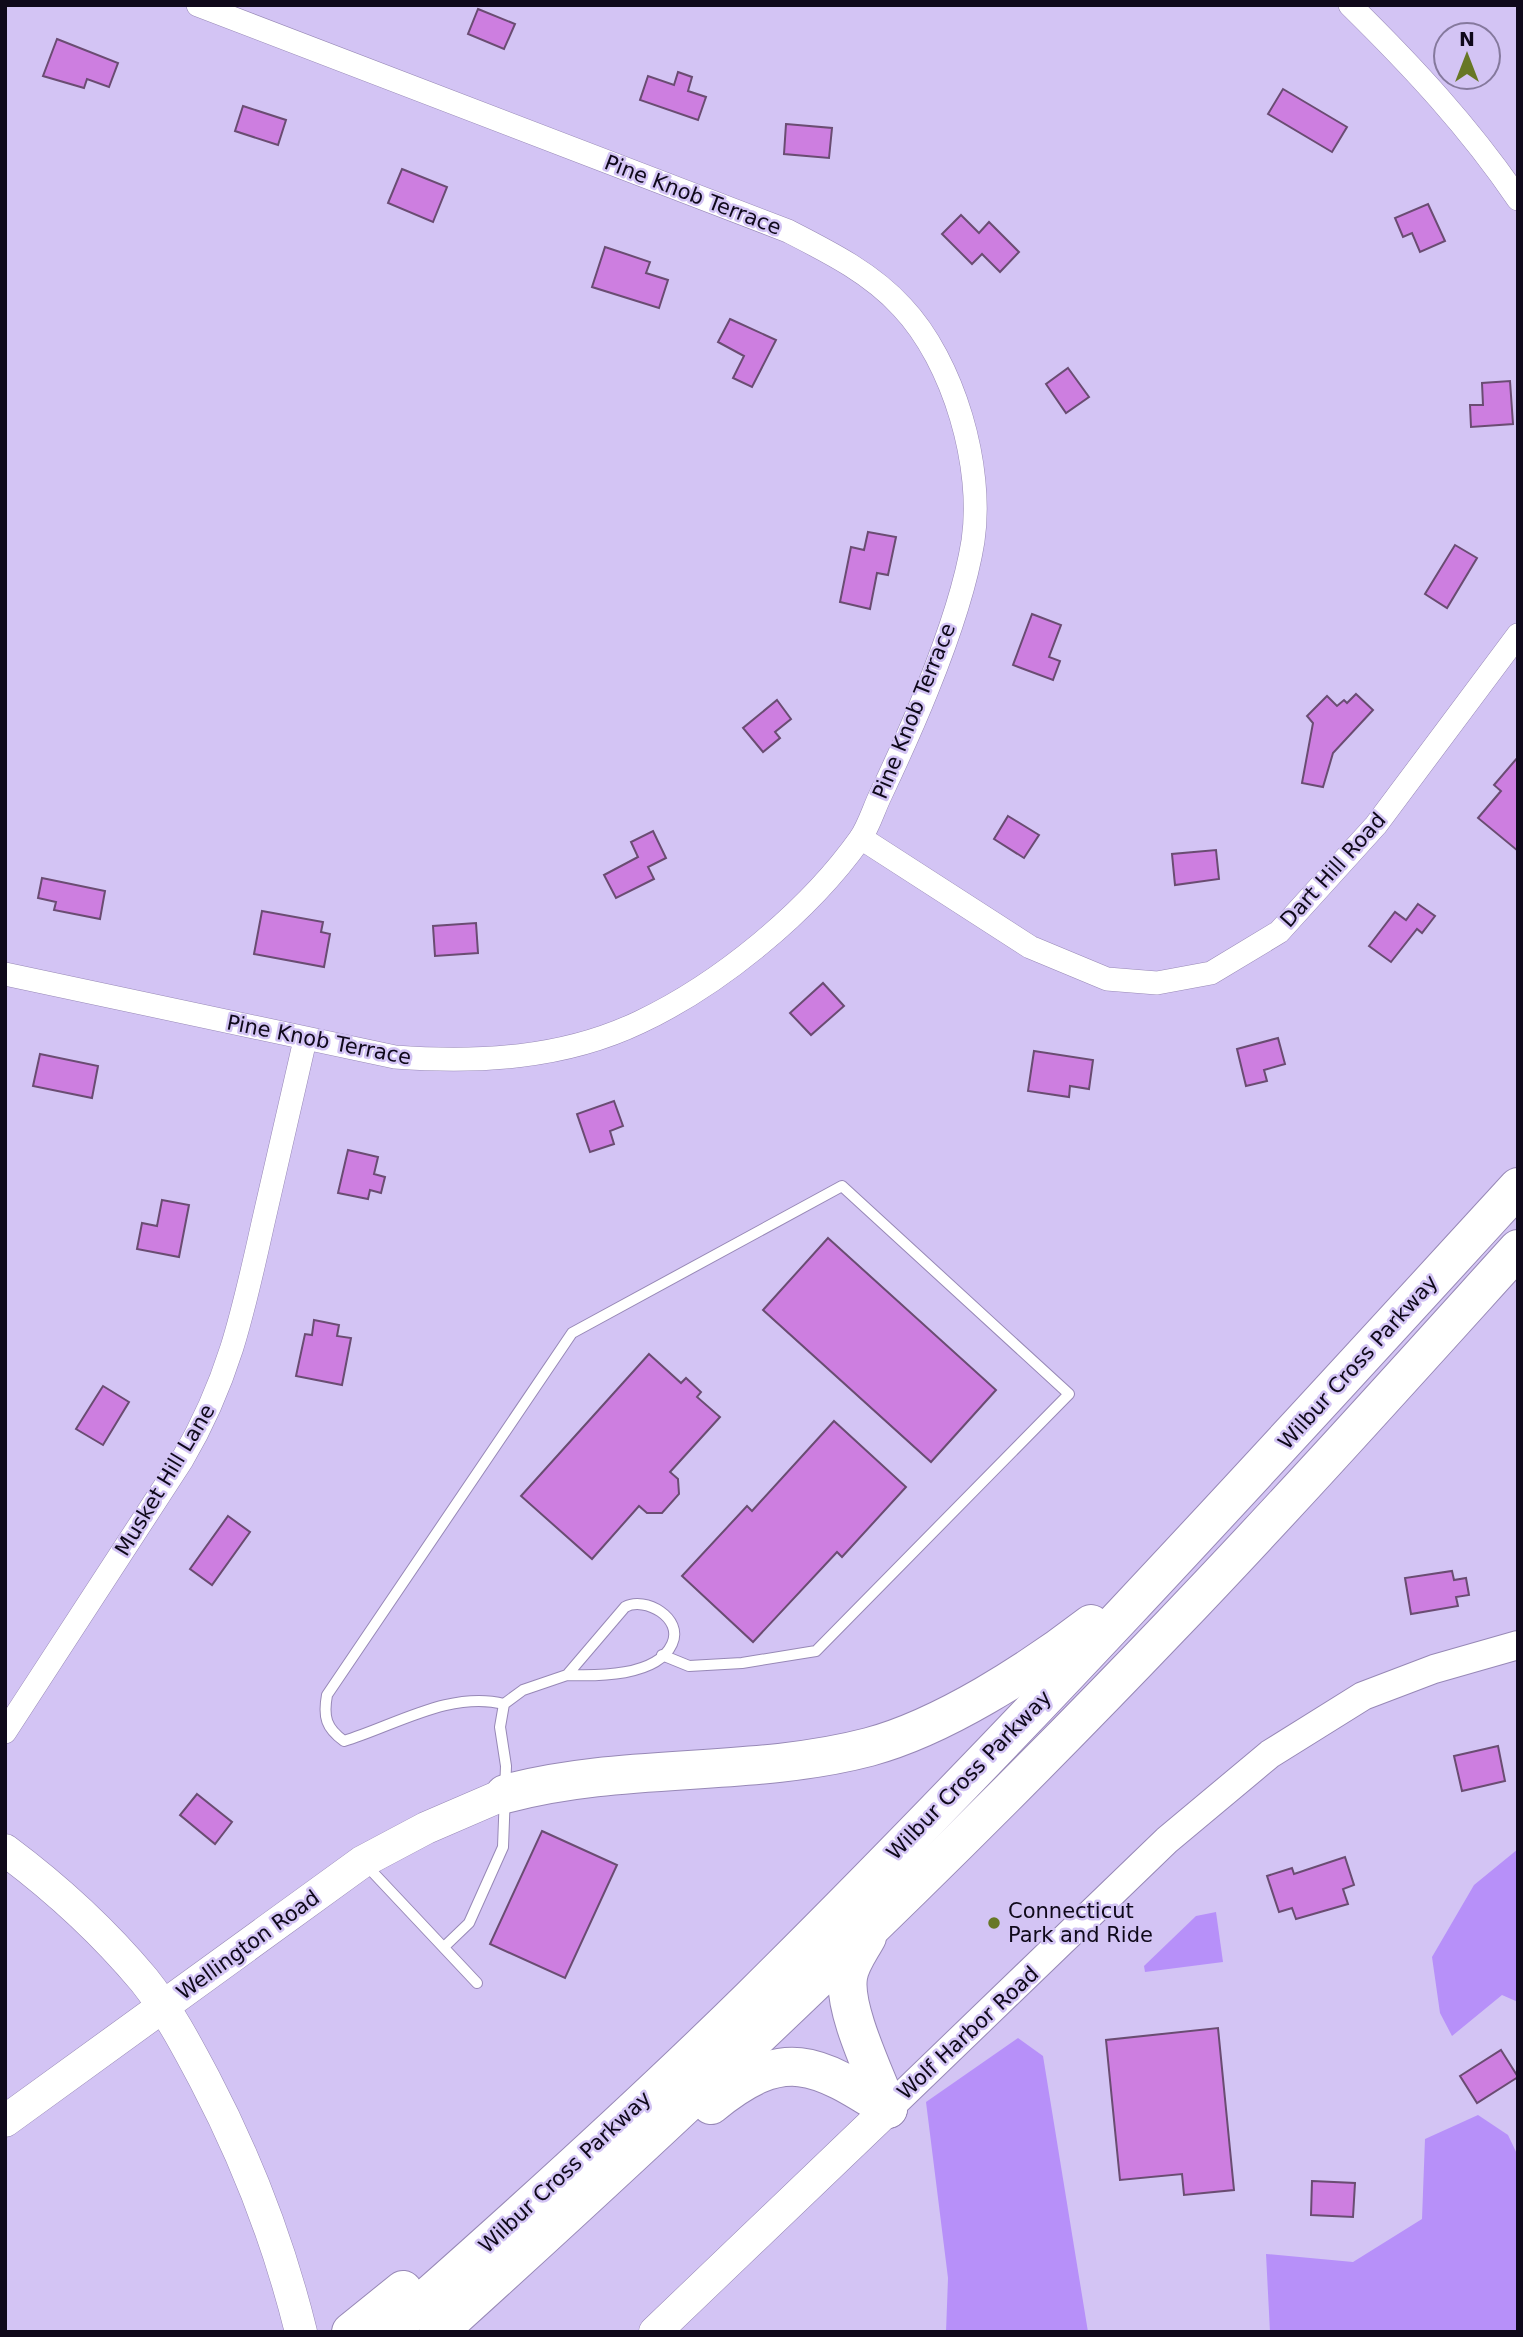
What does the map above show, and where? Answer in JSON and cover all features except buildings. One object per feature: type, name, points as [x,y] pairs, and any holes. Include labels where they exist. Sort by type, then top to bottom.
[{"type":"highway","name":"Wilbur Cross Parkway","points":[[351,2332],[391,2319],[695,2052],[845,1904],[1189,1547],[1518,1187]]},
{"type":"highway","name":"Wilbur Cross Parkway","points":[[438,2332],[628,2160],[875,1922],[1176,1621],[1518,1250]]},
{"type":"highway","points":[[505,1794],[606,1778],[845,1752],[894,1738],[984,1694],[1072,1639],[1189,1547]]},
{"type":"highway","points":[[875,1922],[854,1959],[847,1986],[853,2014],[888,2109]]},
{"type":"highway","points":[[628,2160],[679,2133],[735,2088],[767,2070],[800,2066],[829,2074],[888,2109]]},
{"type":"main road","name":"Wellington Road","points":[[5,2121],[362,1862],[426,1828],[505,1794]]},
{"type":"main road","points":[[5,1850],[92,1924],[144,1980],[162,2006],[232,2131],[257,2190],[301,2332]]},
{"type":"main road","name":"Wolf Harbor Road","points":[[655,2332],[888,2109]]},
{"type":"street","name":"Pine Knob Terrace","points":[[5,974],[305,1040],[395,1057],[454,1062],[573,1047],[640,1022],[718,975],[782,927],[860,838],[907,739],[944,646],[973,542],[975,488],[972,456],[946,377],[903,307],[846,260],[788,231],[198,5]]},
{"type":"street","points":[[1350,5],[1420,74],[1487,153],[1518,199]]},
{"type":"street","name":"Dart Hill Road","points":[[860,838],[1030,947],[1107,979],[1157,983],[1210,973],[1279,932],[1376,825],[1518,635]]},
{"type":"street","name":"Musket Hill Lane","points":[[5,1732],[182,1461],[219,1390],[239,1328],[305,1040]]},
{"type":"street","name":"Wolf Harbor Road","points":[[888,2109],[1167,1840],[1270,1754],[1363,1696],[1434,1669],[1518,1645]]},
{"type":"lane","points":[[504,1704],[491,1700],[467,1701],[429,1710],[344,1741],[330,1731],[324,1713],[327,1695],[572,1333],[842,1186],[1069,1394],[816,1651],[742,1663],[689,1666],[662,1655]]},
{"type":"lane","points":[[444,1947],[469,1923],[503,1847],[506,1766],[500,1727],[504,1704],[523,1690],[567,1675],[602,1676],[639,1669],[662,1655],[672,1644],[673,1632],[668,1618],[648,1603],[634,1602],[625,1607],[567,1675]]},
{"type":"lane","points":[[362,1862],[477,1983]]},
{"type":"shaded area","points":[[1518,1849],[1518,2002],[1502,1995],[1452,2036],[1440,2013],[1432,1957],[1474,1885]]},
{"type":"shaded area","points":[[1216,1912],[1223,1962],[1145,1972],[1144,1966],[1196,1916]]},
{"type":"shaded area","points":[[1018,2038],[1043,2056],[1088,2332],[946,2332],[948,2278],[926,2102]]},
{"type":"shaded area","points":[[1478,2115],[1508,2135],[1518,2156],[1518,2332],[1270,2332],[1266,2254],[1353,2262],[1422,2219],[1425,2139]]},
{"type":"place","name":"Connecticut Park and Ride","points":[[994,1923]]}]
